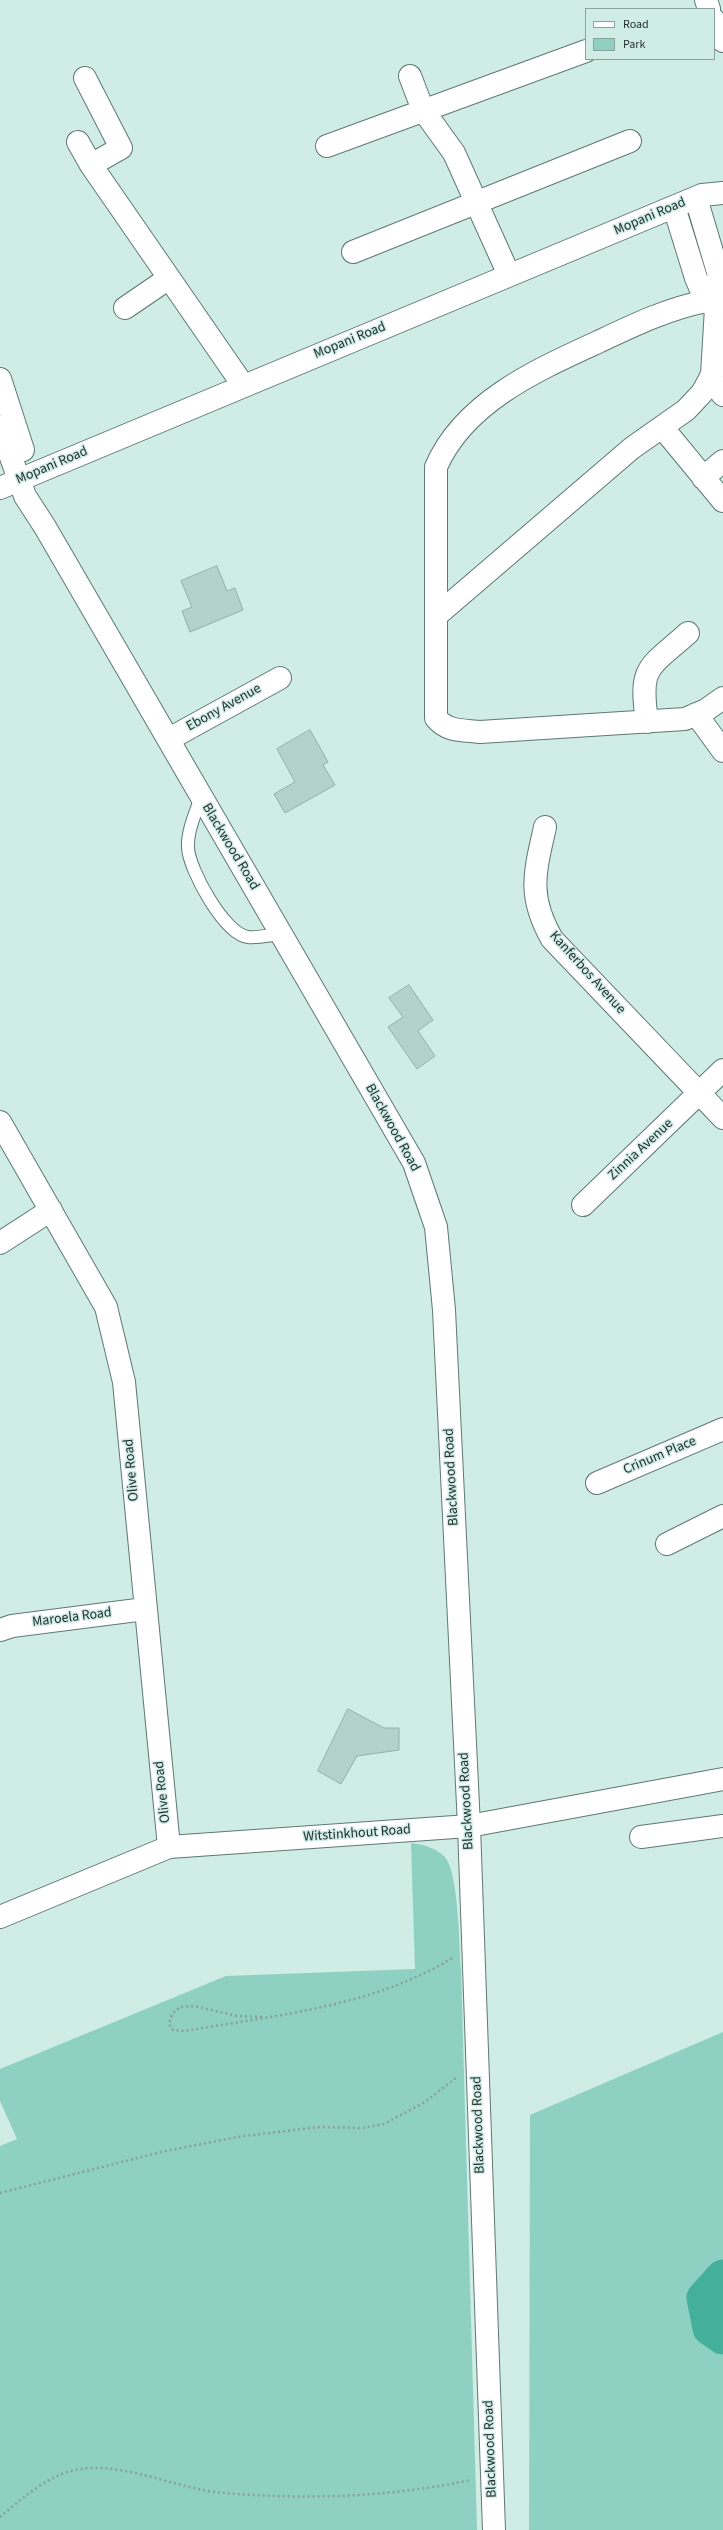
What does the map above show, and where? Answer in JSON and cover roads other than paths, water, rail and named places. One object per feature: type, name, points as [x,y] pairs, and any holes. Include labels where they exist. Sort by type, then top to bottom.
[{"type":"street","points":[[715,22],[723,41]]},
{"type":"street","points":[[327,146],[585,51]]},
{"type":"street","points":[[410,76],[423,110],[454,153],[508,275]]},
{"type":"street","points":[[85,78],[121,148],[92,165]]},
{"type":"street","points":[[353,252],[630,141]]},
{"type":"street","points":[[78,142],[92,165],[243,385]]},
{"type":"street","name":"Mopani Road","points":[[699,197],[713,185],[723,180]]},
{"type":"street","name":"Mopani Road","points":[[17,481],[243,385],[674,207],[699,197],[723,193]]},
{"type":"street","points":[[436,616],[632,448],[686,410],[702,393],[710,378],[718,272],[699,197]]},
{"type":"street","points":[[674,207],[696,278],[716,300]]},
{"type":"street","points":[[125,308],[169,278]]},
{"type":"street","points":[[716,300],[681,306],[657,314],[530,374],[482,408],[445,446],[436,467],[436,718],[441,724],[454,730],[480,732],[685,720],[723,698]]},
{"type":"street","points":[[710,378],[723,395]]},
{"type":"street","name":"Blackwood Road","points":[[0,379],[17,481]]},
{"type":"street","points":[[662,427],[723,501]]},
{"type":"street","name":"Blackwood Road","points":[[0,428],[17,481],[44,512],[45,527],[414,1163],[436,1227],[444,1310],[468,1826],[494,2530]]},
{"type":"street","points":[[704,478],[723,461]]},
{"type":"street","points":[[647,722],[643,693],[648,669],[688,633]]},
{"type":"street","name":"Ebony Avenue","points":[[169,739],[280,678]]},
{"type":"street","points":[[696,714],[723,751]]},
{"type":"street","name":"Kanferbos Avenue","points":[[545,826],[535,872],[535,886],[537,909],[552,939],[723,1118]]},
{"type":"street","name":"Zinnia Avenue","points":[[583,1205],[700,1094],[723,1070]]},
{"type":"street","name":"Olive Road","points":[[0,1122],[52,1210],[106,1307],[115,1336],[124,1382],[169,1847]]},
{"type":"street","points":[[0,1243],[52,1210]]},
{"type":"street","name":"Crinum Place","points":[[597,1483],[723,1429]]},
{"type":"street","points":[[667,1544],[723,1516]]},
{"type":"street","name":"Maroela Road","points":[[0,1630],[12,1626],[145,1609]]},
{"type":"street","name":"Witstinkhout Road","points":[[0,1917],[169,1847],[468,1826],[723,1779]]},
{"type":"street","points":[[641,1837],[723,1826]]},
{"type":"lane","points":[[201,797],[188,846],[195,874],[227,923],[247,937],[281,934]]},
{"type":"waterway","points":[[723,2277],[704,2298],[710,2328],[723,2337]]}]
